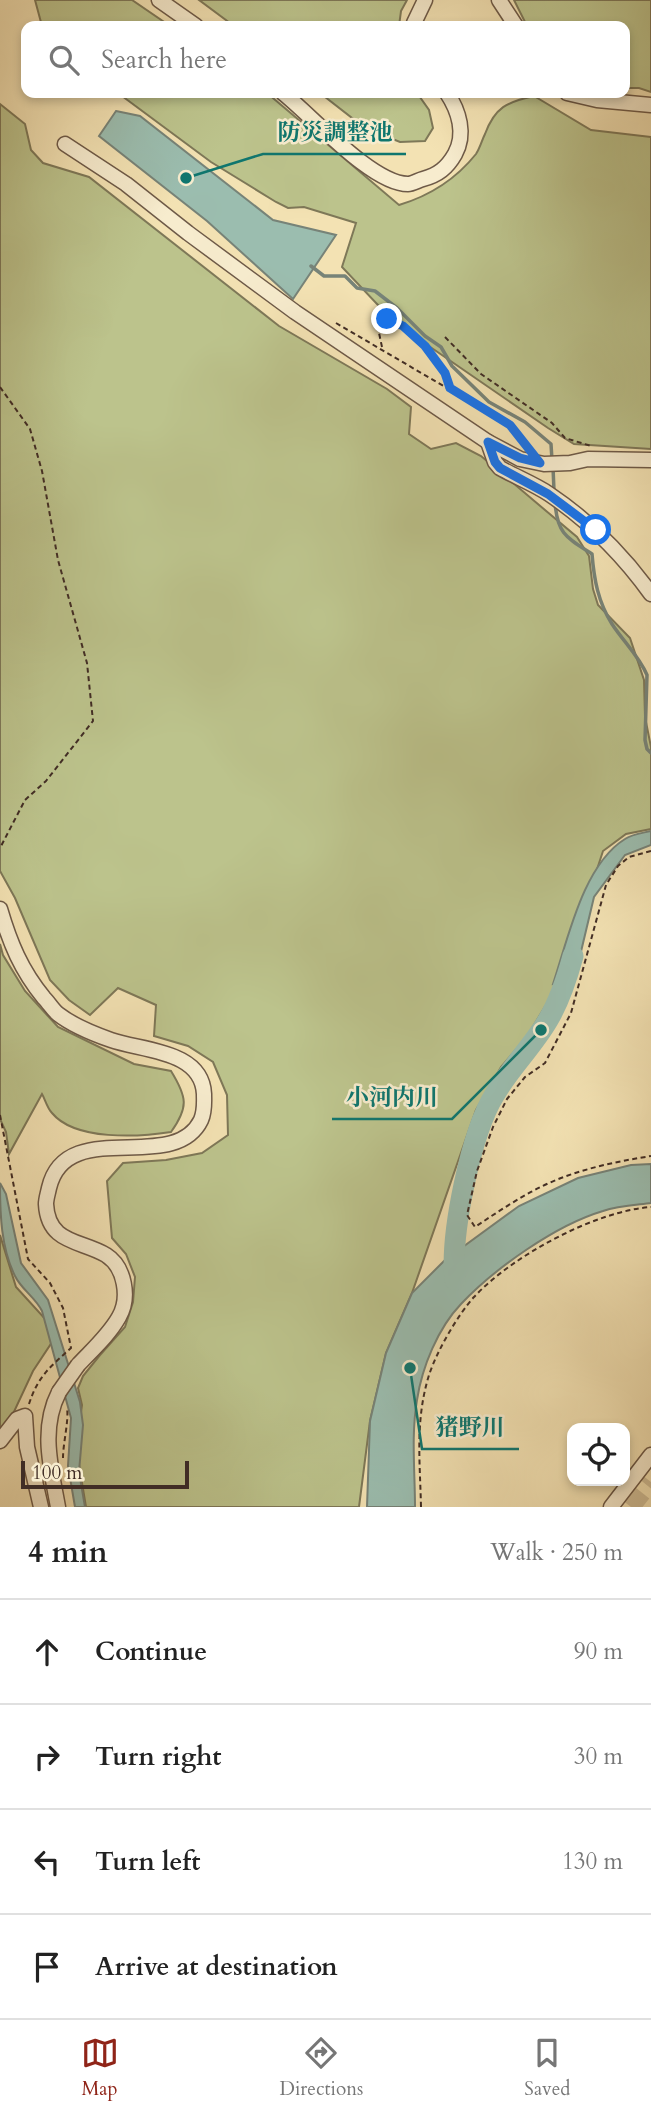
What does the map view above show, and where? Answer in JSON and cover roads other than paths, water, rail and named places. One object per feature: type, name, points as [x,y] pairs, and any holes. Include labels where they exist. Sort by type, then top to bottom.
[{"type":"street","points":[[159,0],[189,21]]},
{"type":"street","points":[[415,21],[425,0]]},
{"type":"street","points":[[499,0],[513,21]]},
{"type":"street","points":[[289,98],[376,172],[407,184],[438,175],[456,153],[461,136],[460,120],[449,98]]},
{"type":"street","points":[[588,98],[651,105]]},
{"type":"street","points":[[65,144],[126,184],[295,312],[488,442],[520,458],[540,463],[569,463],[588,459],[651,460]]},
{"type":"street","points":[[488,442],[500,468],[548,494],[596,530],[651,594]]},
{"type":"street","points":[[0,909],[11,945],[32,983],[58,1014],[112,1040],[178,1058],[197,1071],[204,1088],[205,1109],[200,1122],[188,1136],[171,1144],[90,1150],[65,1160],[52,1178],[46,1203],[51,1224],[63,1238],[107,1256],[119,1271],[125,1285],[125,1302],[121,1315],[59,1391],[51,1414],[48,1455],[58,1507]]},
{"type":"street","points":[[0,1441],[17,1419],[25,1416],[29,1459],[41,1507]]},
{"type":"street","points":[[611,1507],[651,1455]]},
{"type":"waterway","points":[[311,266],[324,276],[345,276],[357,288],[375,291],[397,308],[425,336],[441,347],[452,366],[489,402],[525,422],[551,444],[552,460]]},
{"type":"waterway","points":[[553,467],[554,491]]},
{"type":"waterway","points":[[555,502],[558,521],[565,534],[592,554],[603,607],[647,675],[645,740],[651,753]]},
{"type":"waterway","points":[[455,1280],[459,1211],[470,1158],[486,1111],[508,1075],[542,1030],[563,989],[573,956]]},
{"type":"tunnel","points":[[631,1507],[651,1482]]},
{"type":"place","name":"防災調整池","points":[[186,178]]},
{"type":"place","name":"小河内川","points":[[541,1030]]},
{"type":"place","name":"猪野川","points":[[410,1368]]}]
